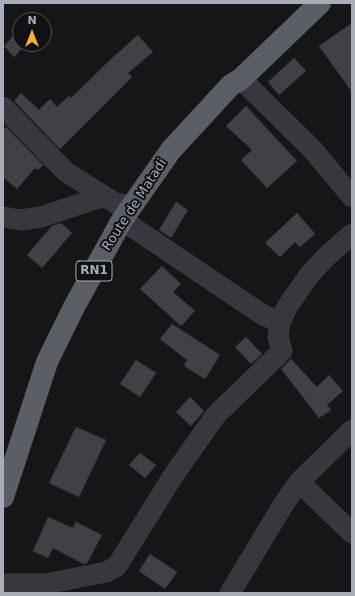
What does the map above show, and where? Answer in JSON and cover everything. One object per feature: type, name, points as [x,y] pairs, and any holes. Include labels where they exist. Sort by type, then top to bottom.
[{"type":"highway","name":"Route de Matadi","points":[[3,497],[47,362],[74,307],[127,213],[171,150],[232,85],[241,79],[320,3]]},
{"type":"street","points":[[241,79],[313,150],[352,197]]},
{"type":"street","points":[[3,107],[66,172],[115,203],[260,314],[280,323]]},
{"type":"street","points":[[3,217],[21,220],[41,217],[104,196]]},
{"type":"street","points":[[3,584],[80,585],[117,566],[173,476],[216,415],[282,350],[278,337],[280,323],[287,307],[310,274],[327,256],[352,234]]},
{"type":"street","points":[[230,593],[283,505],[299,482],[352,430]]},
{"type":"street","points":[[299,482],[350,528]]},
{"type":"building","points":[[352,23],[352,92],[319,46]]},
{"type":"building","points":[[138,35],[153,52],[128,73],[132,77],[60,149],[14,101],[21,93],[39,110],[50,99],[57,107],[69,96],[71,98]]},
{"type":"building","points":[[12,37],[12,52],[19,52],[14,57],[4,46]]},
{"type":"building","points":[[294,58],[306,71],[279,95],[268,82]]},
{"type":"building","points":[[246,106],[297,161],[267,188],[241,160],[252,150],[226,126]]},
{"type":"building","points":[[6,127],[43,165],[38,170],[35,168],[17,189],[3,177],[3,130]]},
{"type":"building","points":[[176,202],[188,210],[171,238],[159,230]]},
{"type":"building","points":[[297,213],[315,234],[300,247],[295,242],[280,257],[265,243]]},
{"type":"building","points":[[61,223],[72,233],[42,268],[27,255],[52,226]]},
{"type":"building","points":[[162,266],[181,284],[173,292],[195,311],[181,326],[140,289]]},
{"type":"building","points":[[172,324],[220,355],[205,379],[184,366],[187,360],[160,339]]},
{"type":"building","points":[[246,337],[262,354],[251,364],[235,347]]},
{"type":"building","points":[[291,359],[317,387],[329,375],[343,391],[327,405],[331,410],[319,418],[281,369]]},
{"type":"building","points":[[136,360],[156,373],[140,397],[120,384]]},
{"type":"building","points":[[190,397],[204,411],[191,426],[176,412]]},
{"type":"building","points":[[76,427],[106,440],[79,497],[49,483]]},
{"type":"building","points":[[140,453],[156,465],[145,478],[129,465]]},
{"type":"building","points":[[48,517],[73,528],[76,522],[102,535],[87,563],[84,564],[53,548],[48,558],[33,551]]},
{"type":"building","points":[[150,554],[177,572],[165,589],[139,571]]}]
